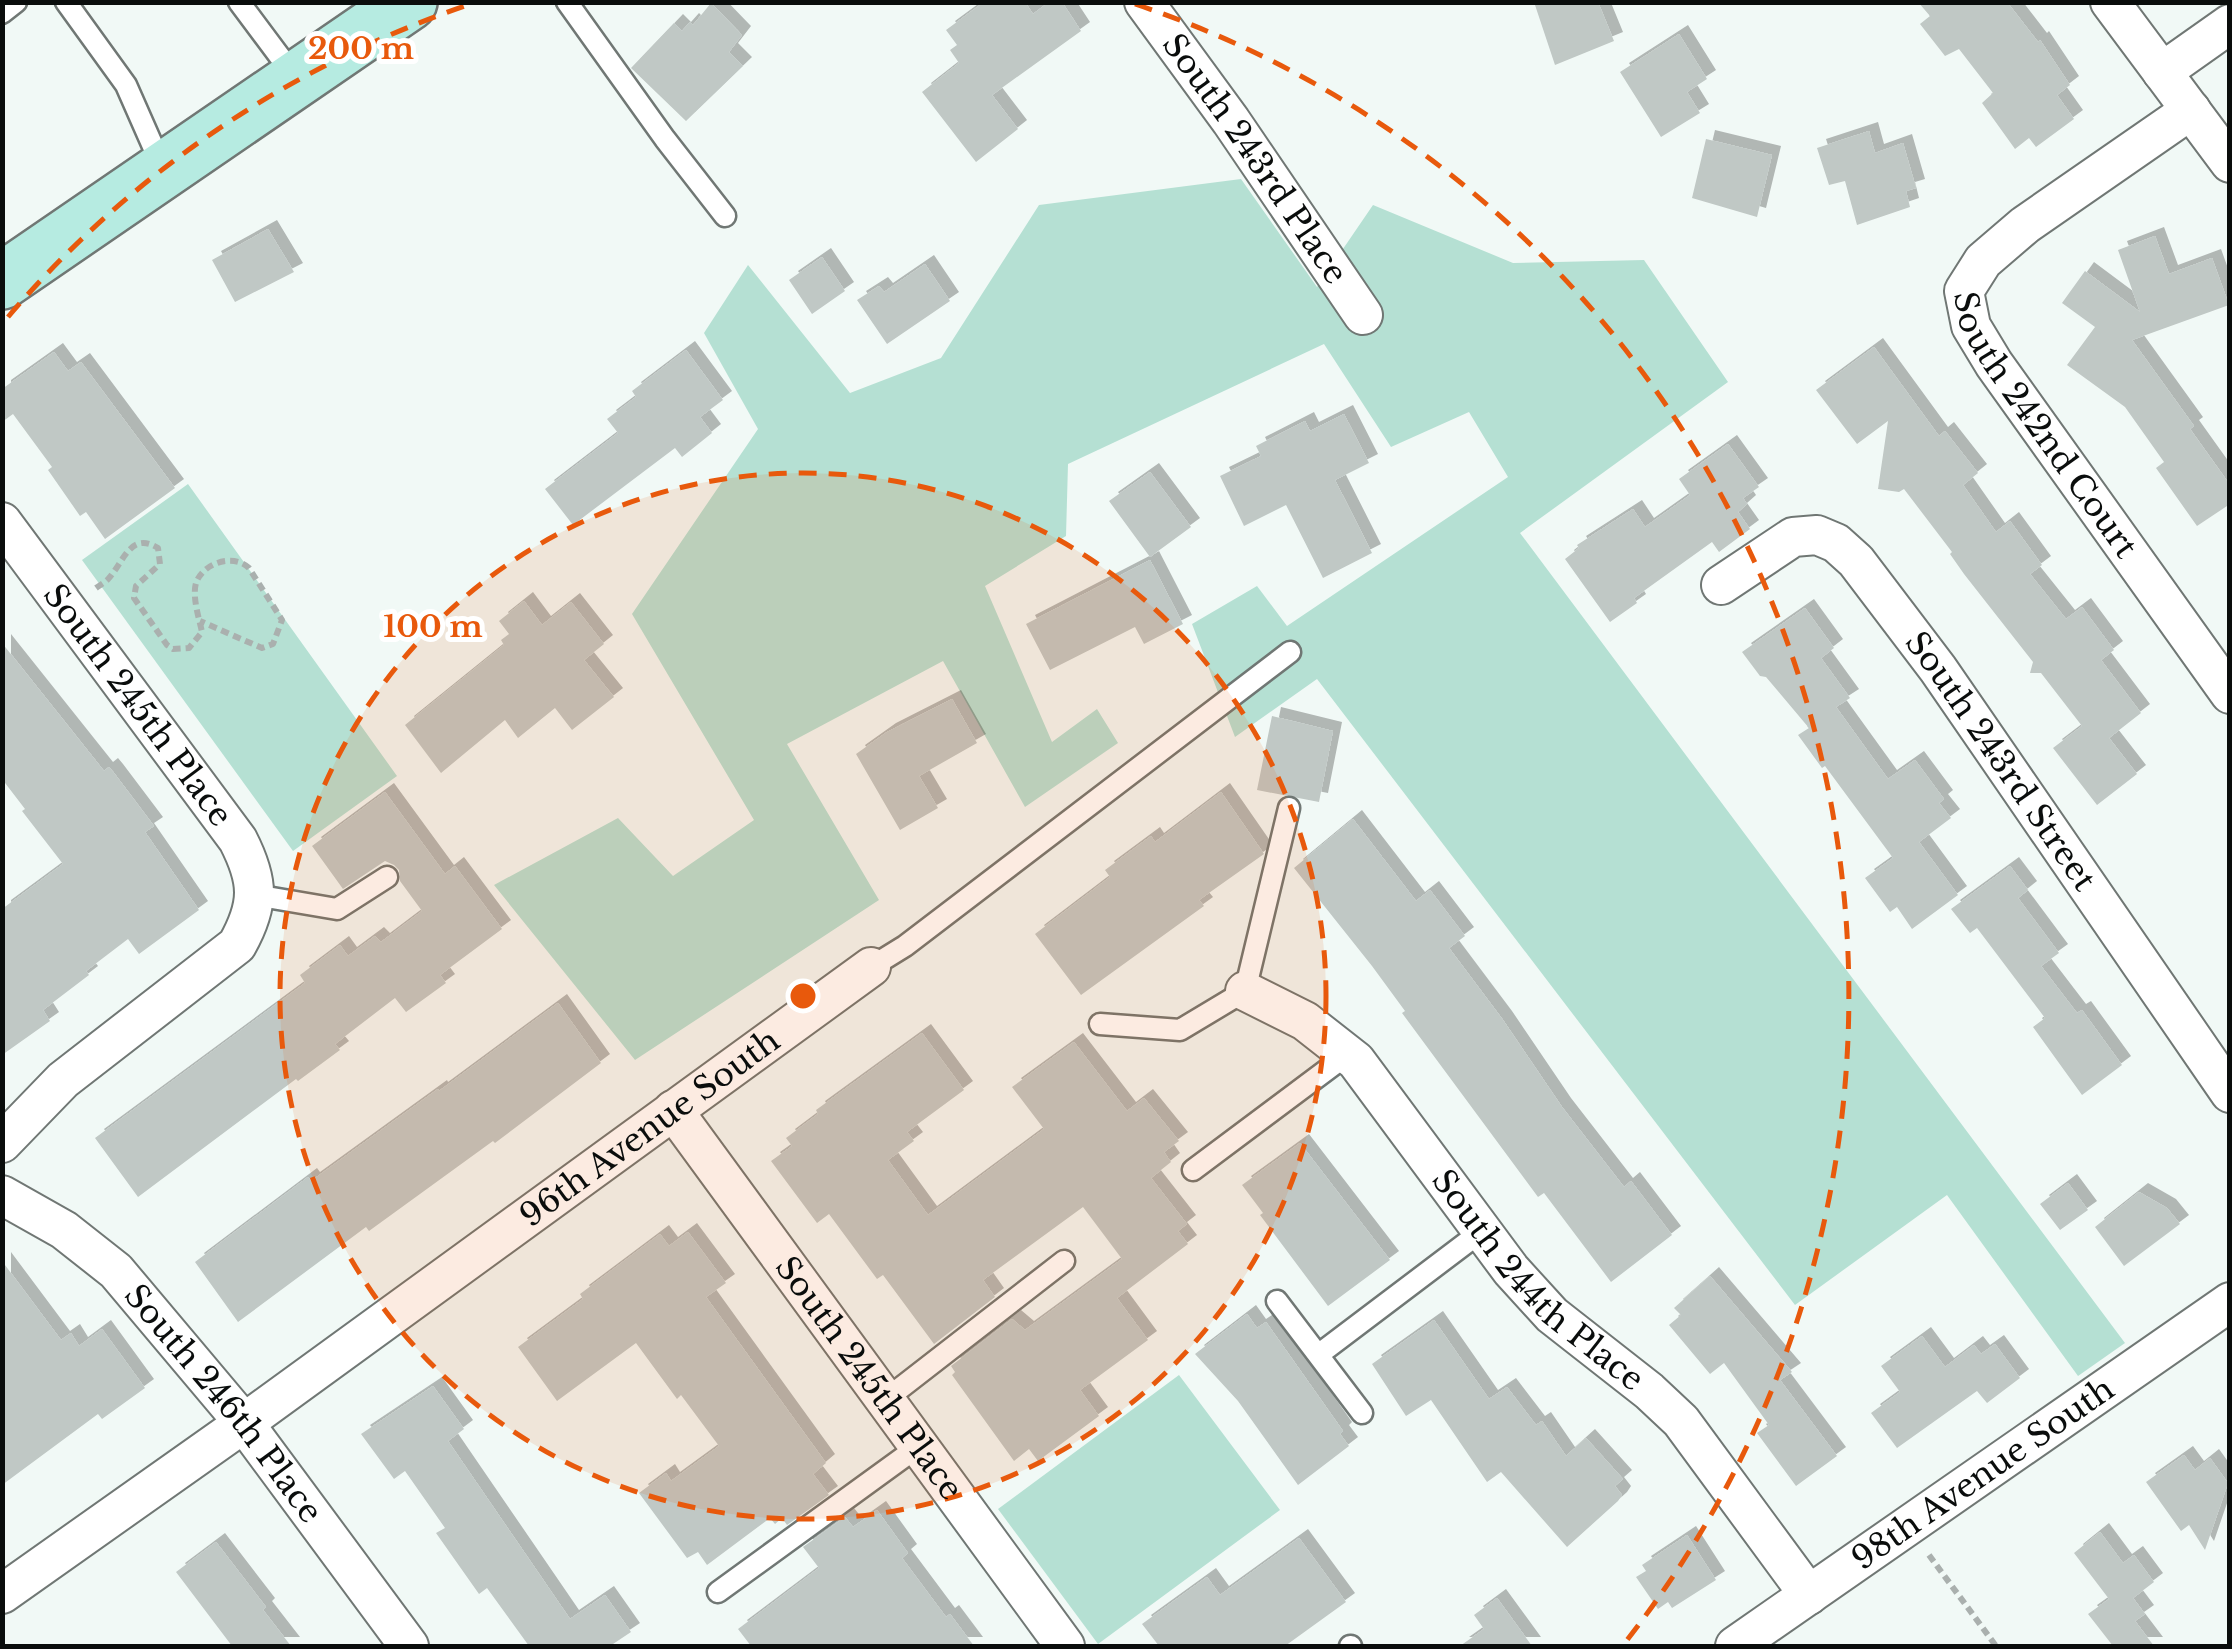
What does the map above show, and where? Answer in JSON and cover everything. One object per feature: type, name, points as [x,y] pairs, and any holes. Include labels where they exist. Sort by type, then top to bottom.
[{"type":"street","name":"South 243rd Place","points":[[1144,2],[1231,121],[1363,315]]},
{"type":"street","points":[[2110,2],[2230,163]]},
{"type":"street","points":[[2,281],[296,80],[382,10]]},
{"type":"street","points":[[2162,72],[2230,24]]},
{"type":"street","name":"South 242nd Court","points":[[2190,110],[2025,226],[1982,261],[1964,291],[1971,326],[1994,364],[2230,694]]},
{"type":"street","name":"South 245th Place","points":[[2,522],[238,840],[252,868],[255,895]]},
{"type":"street","name":"South 243rd Street","points":[[1721,584],[1793,536],[1817,535],[1836,543],[1856,561],[1938,669],[2230,1093]]},
{"type":"street","points":[[2,1143],[63,1080],[237,946],[252,920],[255,895]]},
{"type":"street","name":"96th Avenue South","points":[[2,1594],[871,967]]},
{"type":"street","name":"South 244th Place","points":[[1245,990],[1305,1022],[1356,1060],[1511,1270],[1552,1315],[1649,1391],[1680,1422],[1809,1595]]},
{"type":"street","name":"South 245th Place","points":[[674,1110],[1065,1646]]},
{"type":"street","name":"South 246th Place","points":[[2,1196],[64,1230],[116,1271],[244,1423],[409,1646]]},
{"type":"street","name":"98th Avenue South","points":[[1736,1646],[2230,1302]]},
{"type":"lane","points":[[2,12],[16,2]]},
{"type":"lane","points":[[66,2],[126,85],[163,171]]},
{"type":"lane","points":[[240,2],[296,80]]},
{"type":"lane","points":[[567,2],[725,216]]},
{"type":"lane","name":"96th Avenue South","points":[[871,967],[905,946],[1290,652]]},
{"type":"lane","points":[[1100,1024],[1180,1030],[1245,990],[1290,808]]},
{"type":"lane","points":[[255,895],[337,910],[387,877]]},
{"type":"lane","points":[[1193,1170],[1348,1054]]},
{"type":"lane","points":[[1318,1355],[1482,1231]]},
{"type":"lane","points":[[885,1400],[1064,1261]]},
{"type":"lane","points":[[1277,1301],[1362,1413]]},
{"type":"lane","points":[[718,1592],[919,1446]]},
{"type":"path","points":[[96,588],[110,578],[125,553],[148,542],[158,548],[160,564],[136,586],[137,604],[173,650],[196,643],[202,632],[200,620],[195,586],[203,572],[223,560],[243,562],[249,568],[282,620],[279,635],[262,648],[200,620]]},
{"type":"path","points":[[1908,1526],[1996,1646]]},
{"type":"green space","points":[[1241,179],[1317,287],[1373,205],[1513,263],[1644,260],[1728,382],[1520,533],[2125,1343],[2078,1376],[1947,1195],[1795,1305],[1317,679],[1235,737],[1192,624],[1257,586],[1287,626],[1508,477],[1469,412],[1391,447],[1324,344],[1068,464],[1066,536],[985,586],[1052,742],[1097,709],[1118,743],[1025,807],[943,661],[787,744],[879,900],[635,1060],[494,885],[618,818],[673,876],[754,820],[632,614],[758,429],[704,333],[748,265],[850,393],[941,358],[1039,205]]},
{"type":"green space","points":[[188,484],[397,776],[293,851],[82,560]]},
{"type":"green space","points":[[1179,1375],[1280,1510],[1098,1644],[998,1509]]},
{"type":"building","points":[[984,2],[1025,2],[1033,14],[1049,2],[1062,2],[1081,31],[992,95],[1018,129],[976,162],[922,92],[959,63],[950,50],[957,45],[946,30]]},
{"type":"building","points":[[1534,2],[1598,2],[1614,41],[1555,65]]},
{"type":"building","points":[[1918,2],[2007,2],[2040,40],[2070,85],[2057,95],[2074,119],[2036,147],[2029,138],[2015,149],[1982,103],[1993,93],[1959,49],[1945,56],[1920,24],[1930,16]]},
{"type":"building","points":[[711,3],[742,35],[729,52],[743,66],[686,121],[631,68],[674,23],[682,31],[690,22],[693,25]]},
{"type":"building","points":[[1679,34],[1707,79],[1687,92],[1700,113],[1661,137],[1620,72]]},
{"type":"building","points":[[1869,131],[1875,153],[1903,143],[1916,188],[1906,191],[1910,207],[1857,225],[1845,181],[1829,185],[1817,148]]},
{"type":"building","points":[[1706,139],[1772,155],[1757,217],[1692,198]]},
{"type":"building","points":[[268,229],[294,272],[235,302],[212,260]]},
{"type":"building","points":[[2155,236],[2169,274],[2212,258],[2229,305],[2132,340],[2194,426],[2190,429],[2230,485],[2230,504],[2197,526],[2156,468],[2164,462],[2125,407],[2067,365],[2095,327],[2062,303],[2085,271],[2140,312],[2118,250]]},
{"type":"building","points":[[822,257],[845,291],[812,314],[789,280]]},
{"type":"building","points":[[925,264],[950,301],[887,344],[857,300],[879,286],[884,292]]},
{"type":"building","points":[[1874,347],[1939,436],[1945,431],[1978,473],[1963,485],[1996,532],[2010,521],[2042,565],[2030,574],[2066,619],[2082,607],[2114,650],[2101,660],[2141,713],[2109,738],[2137,774],[2097,805],[2053,748],[2082,726],[2041,673],[2030,673],[2033,662],[1904,489],[1878,489],[1888,421],[1857,444],[1816,390]]},
{"type":"building","points":[[686,350],[723,400],[700,417],[712,433],[682,457],[675,448],[573,525],[545,489],[618,433],[607,419],[636,397],[632,391]]},
{"type":"building","points":[[54,352],[68,371],[81,362],[175,488],[105,539],[86,512],[80,516],[48,470],[52,467],[13,414],[2,422],[2,389]]},
{"type":"building","points":[[1344,414],[1369,463],[1335,480],[1372,553],[1323,578],[1286,505],[1244,526],[1220,476],[1261,456],[1256,446],[1305,421],[1310,431]]},
{"type":"building","points":[[1728,444],[1759,487],[1743,498],[1747,504],[1738,512],[1750,529],[1719,552],[1712,542],[1634,598],[1637,603],[1610,622],[1565,559],[1579,548],[1577,545],[1633,509],[1645,527],[1690,495],[1679,479]]},
{"type":"building","points":[[1150,472],[1191,527],[1150,557],[1109,501]]},
{"type":"building","points":[[1150,560],[1183,624],[1144,644],[1135,627],[1050,670],[1026,624]]},
{"type":"building","points":[[524,601],[542,625],[571,602],[604,644],[584,660],[614,697],[572,730],[555,708],[518,738],[505,720],[441,773],[405,725],[504,645],[501,640],[509,634],[499,621]]},
{"type":"building","points":[[1805,608],[1834,648],[1821,658],[1850,698],[1836,707],[1888,779],[1915,760],[1944,799],[1939,803],[1951,818],[1919,842],[1958,895],[1912,929],[1897,907],[1890,912],[1865,878],[1893,858],[1798,735],[1809,728],[1742,652]]},
{"type":"building","points":[[2,643],[104,771],[109,767],[154,826],[145,832],[199,910],[139,954],[128,939],[43,1010],[50,1021],[2,1055],[2,909],[63,864],[2,779]]},
{"type":"building","points":[[952,699],[977,743],[919,776],[938,808],[900,830],[856,754],[887,732]]},
{"type":"building","points":[[1272,716],[1333,731],[1319,802],[1257,790]]},
{"type":"building","points":[[385,792],[445,874],[455,866],[502,929],[440,975],[446,983],[406,1012],[395,998],[335,1044],[340,1050],[138,1197],[95,1138],[305,983],[300,975],[340,945],[348,956],[375,936],[381,942],[422,911],[400,881],[394,865],[385,861],[343,889],[312,846]]},
{"type":"building","points":[[1221,792],[1264,854],[1199,900],[1204,906],[1081,995],[1035,934],[1110,877],[1105,870],[1151,836],[1155,842]]},
{"type":"building","points":[[1353,819],[1416,901],[1430,890],[1465,936],[1449,948],[1624,1187],[1631,1181],[1672,1235],[1611,1282],[1544,1193],[1538,1197],[1402,1013],[1405,1011],[1372,966],[1294,868]]},
{"type":"building","points":[[2010,866],[2028,890],[2018,898],[2059,953],[2041,966],[2077,1013],[2082,1010],[2122,1065],[2082,1095],[2033,1027],[2045,1018],[1977,928],[1970,933],[1951,909]]},
{"type":"building","points":[[558,1003],[601,1063],[495,1143],[369,1231],[366,1227],[238,1322],[195,1262],[308,1177],[311,1181]]},
{"type":"building","points":[[922,1033],[964,1090],[907,1132],[914,1141],[888,1160],[928,1215],[1044,1129],[1012,1087],[1074,1042],[1127,1111],[1144,1098],[1179,1141],[1164,1152],[1171,1162],[1151,1178],[1187,1224],[1178,1231],[1188,1244],[1117,1298],[1148,1340],[1080,1390],[1099,1416],[1038,1461],[1029,1449],[1014,1461],[952,1375],[955,1372],[951,1366],[1012,1319],[1025,1330],[1122,1259],[1083,1207],[983,1280],[995,1297],[934,1344],[883,1275],[877,1279],[829,1214],[817,1223],[771,1161],[792,1146],[786,1138],[818,1114],[816,1110]]},
{"type":"building","points":[[1300,1143],[1390,1260],[1328,1306],[1242,1185]]},
{"type":"building","points":[[2068,1183],[2088,1210],[2060,1230],[2040,1204]]},
{"type":"building","points":[[2139,1192],[2167,1208],[2180,1224],[2124,1266],[2095,1227]]},
{"type":"building","points":[[688,1232],[726,1283],[706,1297],[826,1463],[813,1474],[829,1495],[787,1525],[782,1518],[775,1524],[770,1518],[707,1565],[698,1552],[687,1558],[639,1493],[666,1473],[671,1481],[719,1446],[681,1395],[677,1399],[636,1343],[557,1401],[518,1347],[660,1234],[669,1246]]},
{"type":"building","points":[[2,1261],[61,1340],[71,1333],[79,1346],[102,1329],[145,1388],[102,1419],[98,1414],[2,1485]]},
{"type":"building","points":[[1710,1276],[1792,1372],[1780,1380],[1837,1456],[1796,1486],[1757,1433],[1769,1425],[1724,1363],[1710,1374],[1669,1325],[1681,1315],[1674,1308]]},
{"type":"building","points":[[1247,1314],[1257,1328],[1266,1322],[1343,1431],[1340,1434],[1349,1446],[1298,1485],[1238,1401],[1195,1354]]},
{"type":"building","points":[[1434,1320],[1489,1399],[1507,1387],[1536,1425],[1542,1421],[1566,1456],[1586,1438],[1623,1479],[1615,1486],[1622,1495],[1618,1501],[1567,1547],[1501,1472],[1487,1482],[1431,1400],[1406,1416],[1372,1364]]},
{"type":"building","points":[[1922,1336],[1945,1367],[1974,1345],[1981,1354],[1995,1344],[2020,1378],[1987,1403],[1977,1391],[1897,1448],[1871,1413],[1900,1392],[1881,1366]]},
{"type":"building","points":[[433,1386],[464,1429],[448,1441],[570,1619],[605,1595],[631,1632],[610,1646],[529,1646],[487,1588],[479,1594],[436,1533],[445,1528],[405,1471],[394,1479],[361,1434]]},
{"type":"building","points":[[2184,1455],[2195,1470],[2210,1458],[2228,1483],[2205,1550],[2189,1525],[2181,1531],[2146,1482]]},
{"type":"building","points":[[877,1510],[908,1553],[902,1558],[946,1617],[950,1614],[974,1646],[751,1646],[738,1629],[819,1568],[803,1547],[845,1517],[853,1527]]},
{"type":"building","points":[[2100,1532],[2123,1563],[2134,1555],[2154,1582],[2133,1598],[2145,1614],[2135,1621],[2154,1646],[2113,1646],[2088,1614],[2109,1599],[2074,1553]]},
{"type":"building","points":[[1687,1535],[1716,1580],[1672,1608],[1668,1602],[1658,1609],[1636,1577],[1646,1571],[1642,1565]]},
{"type":"building","points":[[1299,1538],[1346,1602],[1285,1646],[1159,1646],[1142,1624],[1207,1577],[1220,1595]]},
{"type":"building","points":[[216,1542],[291,1646],[232,1646],[176,1572]]},
{"type":"building","points":[[1497,1598],[1532,1646],[1460,1646],[1484,1629],[1474,1615]]}]
